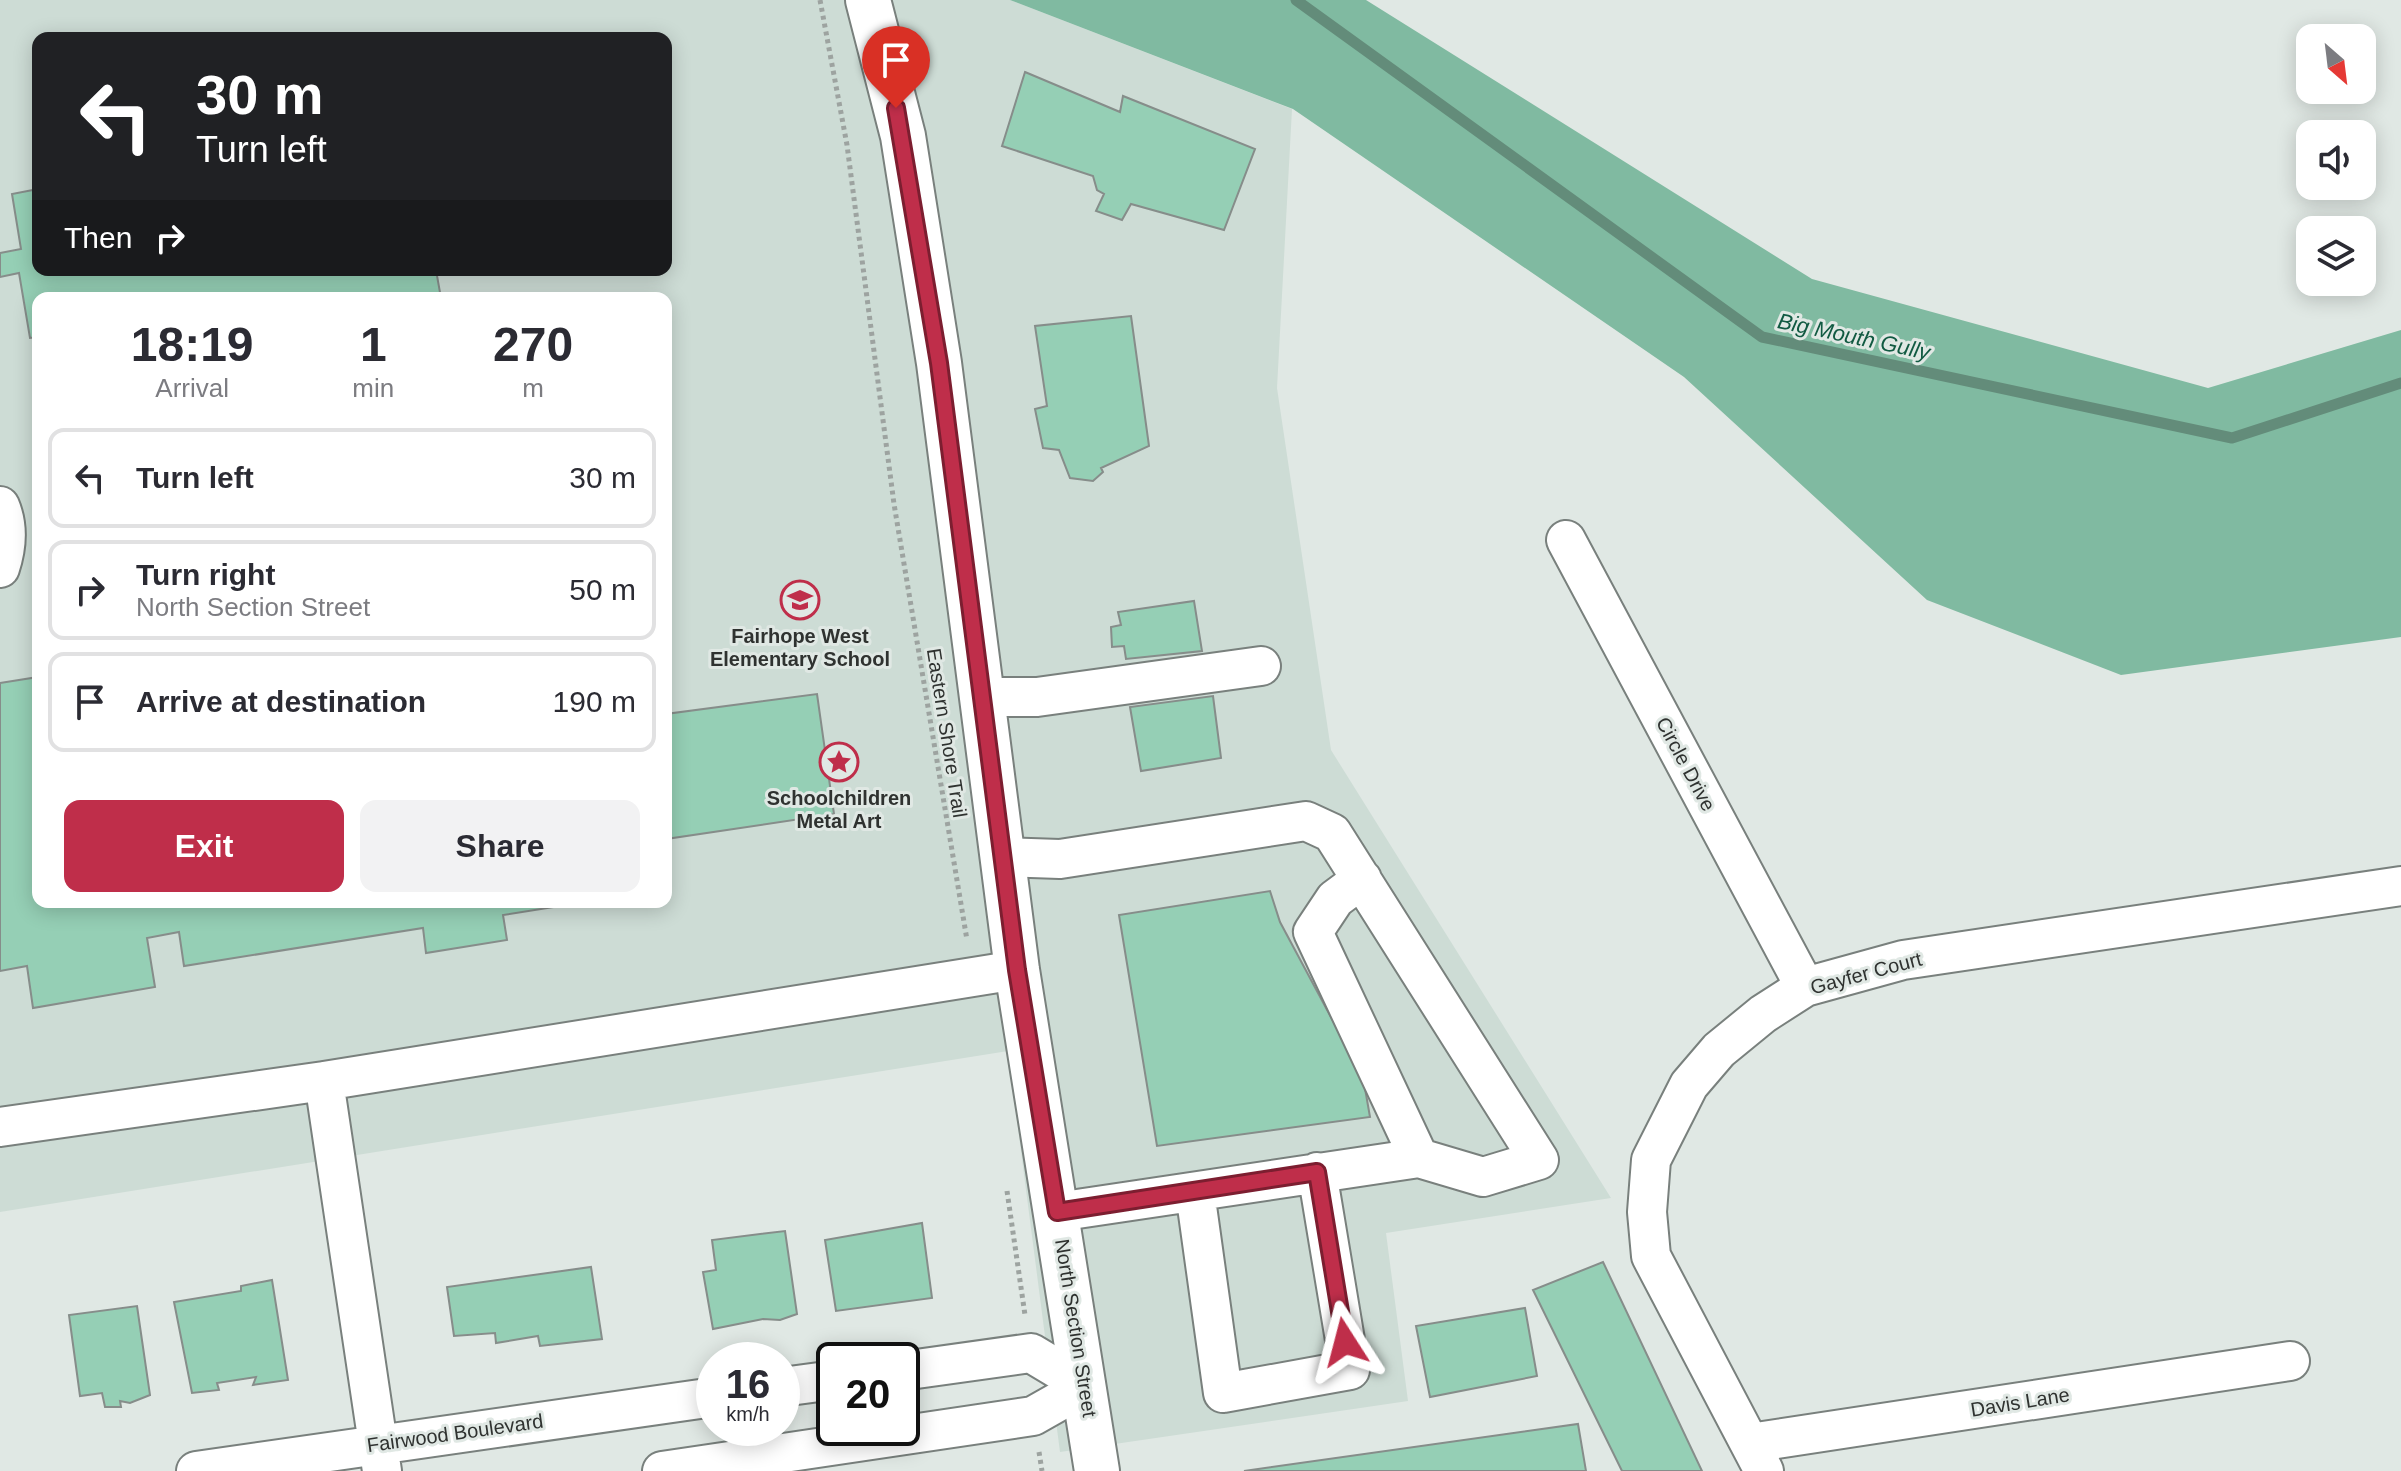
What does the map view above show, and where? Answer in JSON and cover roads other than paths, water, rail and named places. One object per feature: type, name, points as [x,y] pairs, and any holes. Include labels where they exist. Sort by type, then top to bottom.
[{"type":"main road","name":"North Section Street","points":[[868,0],[903,136],[939,363],[1017,970],[1086,1386],[1097,1471]]},
{"type":"street","points":[[0,506],[5,517],[7,546],[0,568]]},
{"type":"street","name":"Circle Drive","points":[[1566,540],[1805,987]]},
{"type":"street","points":[[982,697],[1037,697],[1261,666]]},
{"type":"street","points":[[1002,857],[1060,859],[1306,821],[1332,833],[1539,1160],[1483,1177],[1419,1158],[1057,1212]]},
{"type":"street","points":[[1362,879],[1335,899],[1313,932],[1419,1158]]},
{"type":"street","name":"Gayfer Court","points":[[1757,1457],[1651,1256],[1647,1212],[1651,1160],[1689,1085],[1719,1050],[1763,1014],[1805,987],[1903,960],[2401,886]]},
{"type":"street","points":[[0,1127],[324,1081],[586,1036],[1017,970]]},
{"type":"street","points":[[324,1081],[380,1457]]},
{"type":"street","points":[[1195,1192],[1223,1393],[1350,1370],[1317,1172]]},
{"type":"street","points":[[800,1438],[1033,1416],[1086,1386],[1031,1353],[920,1368]]},
{"type":"street","name":"Davis Lane","points":[[1757,1457],[2290,1361]]},
{"type":"street","name":"Fairwood Boulevard","points":[[196,1471],[380,1457],[696,1400]]},
{"type":"street","points":[[662,1471],[748,1446]]},
{"type":"waterway","name":"Big Mouth Gully","points":[[1296,0],[1762,337],[2232,438],[2401,383]]},
{"type":"place","name":"Fairhope West Elementary School","points":[[800,600]]},
{"type":"place","name":"Schoolchildren Metal Art","points":[[839,762]]}]
